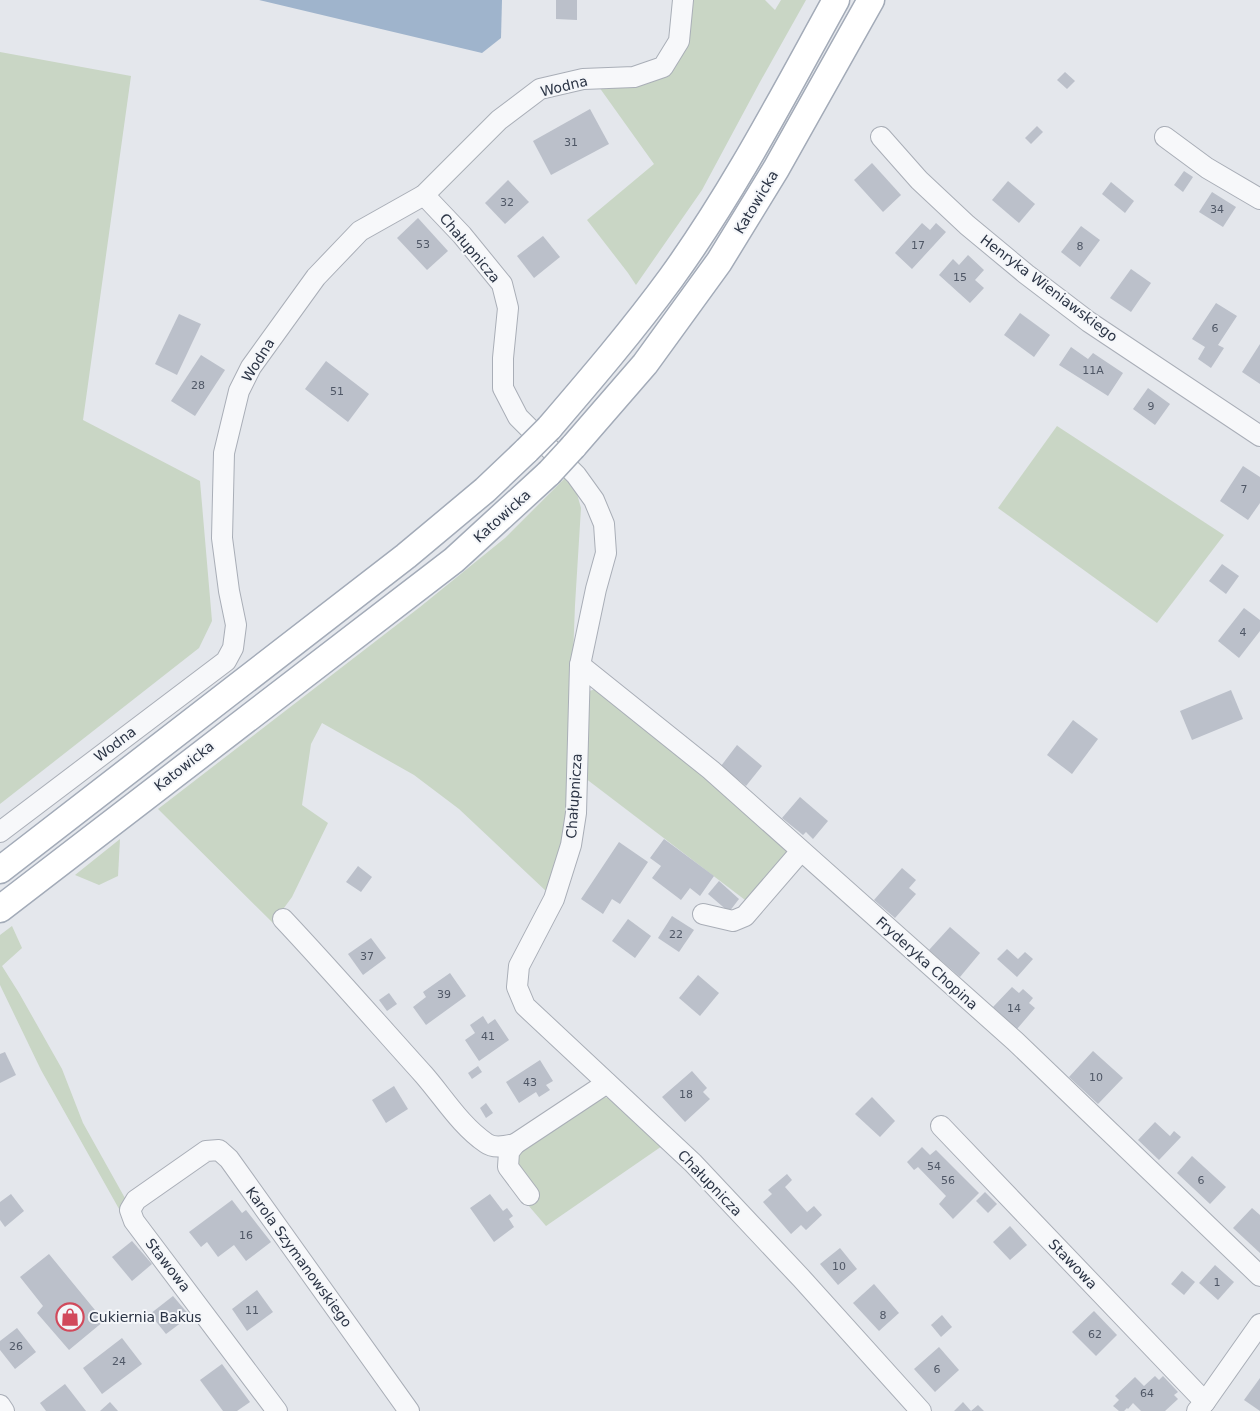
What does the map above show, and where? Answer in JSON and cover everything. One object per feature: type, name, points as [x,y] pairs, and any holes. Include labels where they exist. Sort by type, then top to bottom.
[{"type":"main road","points":[[0,870],[406,556],[485,490],[549,428],[617,348],[672,276],[724,198],[836,0]]},
{"type":"main road","name":"Katowicka","points":[[0,909],[454,560],[548,474],[645,364],[720,262],[776,169],[871,0]]},
{"type":"street","name":"Wodna","points":[[0,832],[226,661],[233,648],[236,625],[229,591],[222,538],[224,453],[239,391],[251,367],[316,277],[360,231],[424,195],[499,120],[540,89],[583,79],[634,77],[664,67],[679,41],[683,0]]},
{"type":"street","name":"Henryka Wieniawskiego","points":[[881,137],[919,180],[967,225],[1026,274],[1088,322],[1260,436]]},
{"type":"street","points":[[1165,137],[1207,168],[1260,199]]},
{"type":"street","name":"Chałupnicza","points":[[424,195],[462,235],[502,284],[508,308],[502,388],[518,417],[576,476],[594,500],[604,524],[606,554],[596,589],[580,664],[576,813],[571,844],[554,899],[519,966],[517,987],[525,1006],[693,1163],[802,1279],[921,1411]]},
{"type":"street","name":"Fryderyka Chopina","points":[[580,664],[711,770],[1015,1041],[1260,1276]]},
{"type":"street","points":[[703,914],[733,922],[745,916],[801,851]]},
{"type":"street","points":[[283,919],[325,963],[425,1076],[464,1124],[508,1167],[529,1195]]},
{"type":"street","points":[[487,1145],[503,1147],[515,1144],[607,1083]]},
{"type":"street","name":"Stawowa","points":[[942,1126],[1201,1406],[1260,1324]]},
{"type":"street","points":[[508,1167],[509,1152],[515,1144]]},
{"type":"street","name":"Karola Szymanowskiego","points":[[171,1176],[206,1151],[219,1150],[229,1159],[409,1411]]},
{"type":"street","name":"Stawowa","points":[[171,1176],[136,1200],[130,1210],[134,1221],[277,1411]]},
{"type":"street","points":[[0,1405],[4,1411]]},
{"type":"green space","points":[[693,0],[765,0],[775,10],[781,0],[806,0],[702,190],[636,285],[587,220],[654,164],[599,87],[647,84],[668,72],[688,42]]},
{"type":"green space","points":[[0,52],[131,76],[83,420],[200,481],[212,621],[199,648],[0,804]]},
{"type":"green space","points":[[1057,426],[1224,535],[1157,623],[998,508]]},
{"type":"green space","points":[[565,478],[577,494],[581,508],[575,605],[566,840],[547,892],[459,809],[414,775],[322,723],[311,744],[302,805],[328,823],[292,897],[273,923],[158,809],[420,607],[505,538]]},
{"type":"green space","points":[[599,688],[725,789],[791,852],[749,903],[585,778],[586,692]]},
{"type":"green space","points":[[120,839],[118,876],[99,885],[75,875]]},
{"type":"green space","points":[[12,926],[22,948],[2,966],[62,1069],[83,1123],[126,1200],[123,1216],[41,1070],[0,985],[0,935]]},
{"type":"green space","points":[[604,1097],[619,1101],[665,1144],[546,1226],[528,1205],[537,1198],[513,1161],[520,1148],[583,1107]]},
{"type":"water","points":[[259,0],[502,0],[501,38],[482,53]]},
{"type":"building","points":[[556,0],[577,0],[577,20],[556,19]]},
{"type":"building","points":[[1065,72],[1075,81],[1067,89],[1057,80]]},
{"type":"building","points":[[590,109],[609,144],[551,175],[533,141]]},
{"type":"building","points":[[1037,126],[1043,132],[1031,144],[1025,138]]},
{"type":"building","points":[[872,163],[901,195],[883,212],[854,180]]},
{"type":"building","points":[[1184,171],[1193,177],[1183,192],[1174,185]]},
{"type":"building","points":[[508,180],[529,202],[505,224],[485,203]]},
{"type":"building","points":[[1008,181],[1035,204],[1019,223],[992,200]]},
{"type":"building","points":[[1111,182],[1134,201],[1125,213],[1102,194]]},
{"type":"building","points":[[1212,192],[1236,207],[1223,227],[1199,212]]},
{"type":"building","points":[[418,218],[448,251],[427,270],[397,238]]},
{"type":"building","points":[[922,223],[930,230],[936,223],[946,232],[912,269],[895,253]]},
{"type":"building","points":[[1081,226],[1100,240],[1080,267],[1061,252]]},
{"type":"building","points":[[543,236],[560,257],[534,278],[517,256]]},
{"type":"building","points":[[968,255],[984,270],[975,280],[984,288],[970,303],[939,275],[953,259],[959,265]]},
{"type":"building","points":[[1131,269],[1151,283],[1131,312],[1110,298]]},
{"type":"building","points":[[1216,303],[1237,316],[1218,345],[1224,348],[1211,368],[1198,359],[1205,347],[1192,339]]},
{"type":"building","points":[[1020,313],[1050,335],[1034,357],[1004,335]]},
{"type":"building","points":[[179,314],[201,324],[177,375],[155,364]]},
{"type":"building","points":[[1260,344],[1260,384],[1242,372]]},
{"type":"building","points":[[1071,347],[1088,359],[1093,353],[1123,373],[1108,396],[1059,365]]},
{"type":"building","points":[[201,355],[225,370],[195,416],[171,401]]},
{"type":"building","points":[[326,361],[369,394],[348,422],[305,389]]},
{"type":"building","points":[[1148,388],[1170,404],[1155,425],[1133,409]]},
{"type":"building","points":[[1243,466],[1260,477],[1260,503],[1248,520],[1220,501]]},
{"type":"building","points":[[1222,564],[1239,576],[1226,594],[1209,581]]},
{"type":"building","points":[[1244,608],[1260,620],[1260,631],[1239,658],[1218,641]]},
{"type":"building","points":[[1231,690],[1243,719],[1192,740],[1180,711]]},
{"type":"building","points":[[1073,720],[1098,739],[1072,774],[1047,755]]},
{"type":"building","points":[[737,745],[762,766],[746,786],[721,766]]},
{"type":"building","points":[[800,797],[828,821],[813,839],[806,832],[803,835],[782,818]]},
{"type":"building","points":[[664,839],[714,876],[700,896],[690,888],[681,900],[652,878],[661,866],[650,858]]},
{"type":"building","points":[[619,842],[648,862],[620,904],[612,899],[603,914],[581,899]]},
{"type":"building","points":[[358,866],[372,877],[361,892],[346,882]]},
{"type":"building","points":[[902,868],[916,880],[909,888],[916,894],[895,918],[874,900]]},
{"type":"building","points":[[719,881],[739,899],[729,912],[708,894]]},
{"type":"building","points":[[672,916],[694,930],[679,952],[658,938]]},
{"type":"building","points":[[628,919],[651,936],[635,958],[612,941]]},
{"type":"building","points":[[950,927],[980,953],[960,977],[929,950]]},
{"type":"building","points":[[371,938],[386,958],[363,975],[348,954]]},
{"type":"building","points":[[1007,949],[1018,959],[1025,952],[1033,959],[1017,977],[997,959]]},
{"type":"building","points":[[450,973],[466,996],[426,1025],[413,1007],[426,997],[423,992]]},
{"type":"building","points":[[698,975],[719,993],[700,1016],[679,998]]},
{"type":"building","points":[[1012,987],[1019,993],[1023,989],[1033,998],[1029,1003],[1035,1008],[1017,1029],[993,1007]]},
{"type":"building","points":[[389,993],[397,1004],[387,1011],[379,1000]]},
{"type":"building","points":[[483,1016],[488,1024],[495,1019],[509,1040],[479,1061],[465,1040],[475,1033],[470,1025]]},
{"type":"building","points":[[1093,1051],[1123,1078],[1098,1104],[1069,1077]]},
{"type":"building","points":[[5,1052],[16,1075],[0,1083],[0,1054]]},
{"type":"building","points":[[540,1060],[553,1081],[546,1085],[550,1090],[539,1097],[536,1092],[519,1103],[506,1082]]},
{"type":"building","points":[[478,1066],[482,1072],[472,1079],[468,1073]]},
{"type":"building","points":[[692,1071],[707,1088],[703,1092],[710,1099],[685,1122],[662,1097]]},
{"type":"building","points":[[394,1086],[408,1109],[386,1123],[372,1100]]},
{"type":"building","points":[[872,1097],[895,1121],[880,1137],[855,1114]]},
{"type":"building","points":[[486,1103],[493,1113],[486,1118],[480,1108]]},
{"type":"building","points":[[1155,1122],[1170,1136],[1174,1131],[1181,1137],[1159,1160],[1138,1140]]},
{"type":"building","points":[[922,1147],[930,1155],[936,1150],[979,1193],[953,1219],[939,1204],[946,1196],[918,1167],[914,1170],[907,1162]]},
{"type":"building","points":[[1192,1156],[1226,1187],[1210,1204],[1177,1173]]},
{"type":"building","points":[[787,1174],[792,1180],[785,1187],[807,1212],[814,1206],[822,1215],[806,1230],[801,1225],[791,1234],[763,1202],[772,1194],[768,1190]]},
{"type":"building","points":[[985,1192],[997,1204],[988,1213],[976,1201]]},
{"type":"building","points":[[11,1194],[24,1211],[5,1227],[0,1220],[0,1202]]},
{"type":"building","points":[[490,1194],[503,1211],[507,1208],[513,1216],[509,1219],[514,1227],[494,1242],[470,1208]]},
{"type":"building","points":[[232,1200],[242,1213],[246,1210],[271,1242],[246,1261],[234,1245],[218,1257],[207,1242],[201,1247],[189,1232]]},
{"type":"building","points":[[1252,1208],[1260,1215],[1260,1253],[1233,1228]]},
{"type":"building","points":[[1010,1226],[1027,1245],[1010,1260],[993,1242]]},
{"type":"building","points":[[132,1241],[152,1264],[132,1281],[112,1257]]},
{"type":"building","points":[[840,1248],[857,1269],[838,1285],[820,1264]]},
{"type":"building","name":"Cukiernia Bakus","points":[[49,1254],[104,1321],[69,1350],[37,1313],[43,1306],[20,1277]]},
{"type":"building","points":[[1215,1265],[1234,1282],[1218,1300],[1199,1283]]},
{"type":"building","points":[[1182,1271],[1195,1282],[1184,1295],[1171,1284]]},
{"type":"building","points":[[874,1284],[899,1313],[879,1331],[853,1303]]},
{"type":"building","points":[[257,1290],[273,1312],[247,1331],[232,1309]]},
{"type":"building","points":[[173,1296],[190,1316],[166,1334],[150,1314]]},
{"type":"building","points":[[1094,1311],[1117,1335],[1096,1356],[1072,1332]]},
{"type":"building","points":[[942,1315],[952,1327],[941,1337],[931,1325]]},
{"type":"building","points":[[17,1328],[36,1352],[15,1369],[0,1350],[0,1341]]},
{"type":"building","points":[[122,1338],[142,1364],[102,1394],[83,1368]]},
{"type":"building","points":[[939,1347],[959,1370],[935,1392],[914,1369]]},
{"type":"building","points":[[222,1364],[250,1402],[237,1411],[223,1411],[200,1380]]},
{"type":"building","points":[[1155,1376],[1159,1380],[1163,1376],[1178,1392],[1174,1395],[1178,1399],[1165,1411],[1141,1411],[1133,1403],[1124,1411],[1119,1411],[1113,1406],[1119,1400],[1115,1396],[1135,1377],[1144,1386]]},
{"type":"building","points":[[1260,1378],[1260,1411],[1244,1400]]},
{"type":"building","points":[[65,1384],[86,1411],[46,1411],[40,1403]]},
{"type":"building","points":[[110,1402],[118,1411],[100,1411]]},
{"type":"building","points":[[963,1402],[971,1411],[954,1411]]},
{"type":"building","points":[[978,1405],[984,1411],[971,1411]]},
{"type":"place","name":"Cukiernia Bakus","points":[[70,1317]]}]
